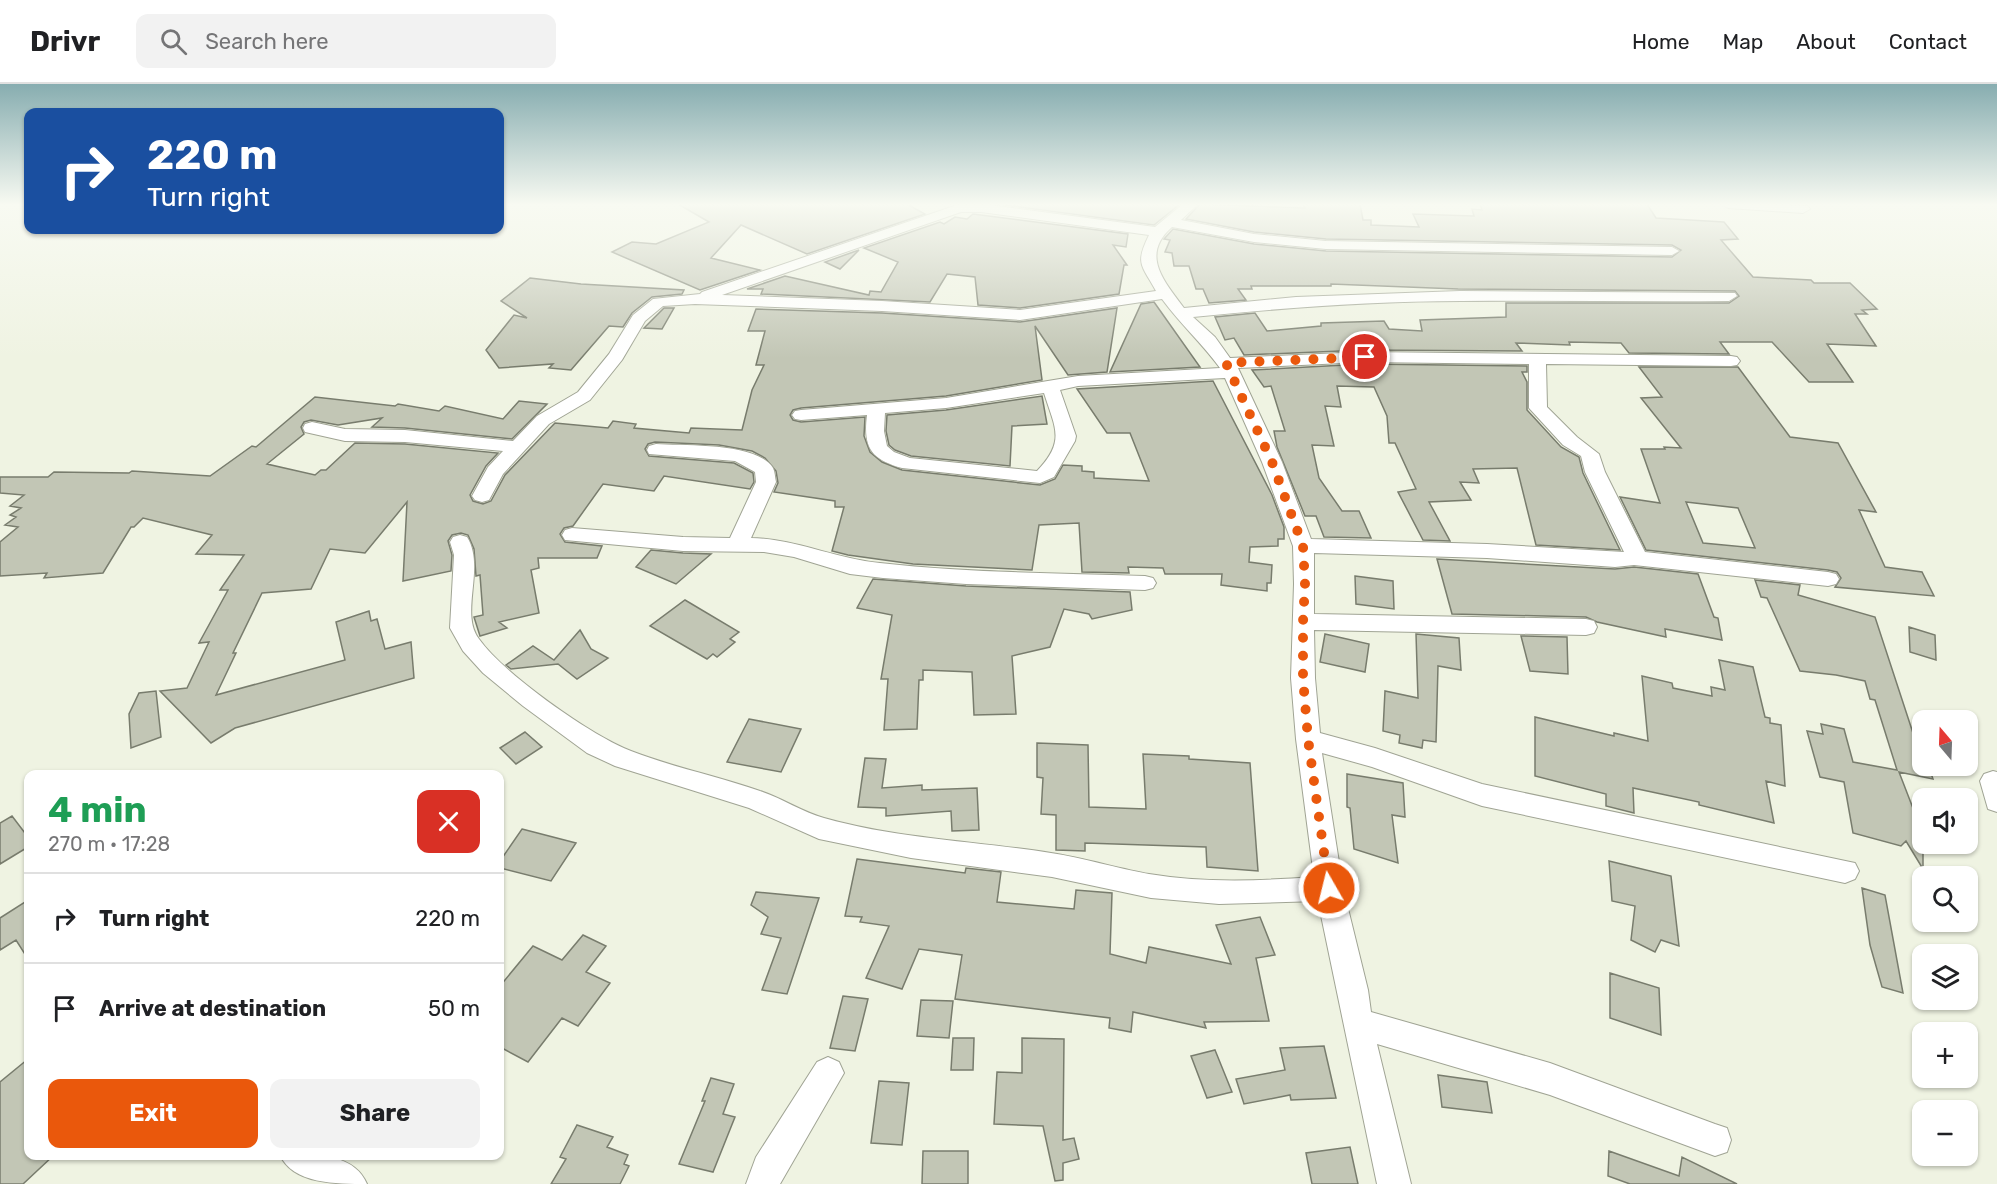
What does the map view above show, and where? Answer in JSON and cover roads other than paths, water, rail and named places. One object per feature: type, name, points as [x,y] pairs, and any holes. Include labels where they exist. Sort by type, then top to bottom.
[{"type":"street","points":[[695,299],[820,255]]},
{"type":"street","points":[[1147,255],[1150,267],[1166,294],[1180,313],[1209,341],[1229,367],[1272,462],[1303,546],[1305,584],[1303,678],[1308,739],[1329,888],[1394,1184]]},
{"type":"street","points":[[482,496],[495,471],[543,420],[584,396],[616,356],[629,333],[646,311],[659,302],[695,299],[882,306],[1000,315],[1048,312],[1166,294]]},
{"type":"street","points":[[1180,313],[1296,302],[1460,296],[1625,298],[1729,296]]},
{"type":"street","points":[[801,416],[1011,394],[1078,381],[1365,357],[1731,361]]},
{"type":"street","points":[[1537,360],[1538,408],[1570,441],[1590,454],[1593,466],[1635,550],[1634,558]]},
{"type":"street","points":[[877,409],[873,436],[880,450],[893,460],[909,464],[1040,477],[1047,473],[1050,464],[1062,451],[1067,436],[1050,386]]},
{"type":"street","points":[[312,428],[338,435],[405,436],[517,447]]},
{"type":"street","points":[[656,450],[738,455],[764,470],[765,482],[738,543]]},
{"type":"street","points":[[573,535],[683,544],[738,543],[796,550],[850,567],[883,571],[966,577],[1146,583]]},
{"type":"street","points":[[460,542],[464,555],[461,627],[471,645],[491,667],[531,700],[596,746],[624,759],[756,800],[819,828],[911,847],[1052,865],[1151,886],[1219,892],[1270,892],[1329,888]]},
{"type":"street","points":[[1303,546],[1487,551],[1615,560],[1634,558],[1828,579]]},
{"type":"street","points":[[1303,622],[1586,627]]},
{"type":"street","points":[[1308,739],[1375,758],[1482,795],[1845,871]]},
{"type":"street","points":[[1357,1023],[1550,1079],[1715,1140]]},
{"type":"street","points":[[762,1184],[768,1169],[828,1073]]},
{"type":"street","points":[[305,1160],[350,1184]]}]
